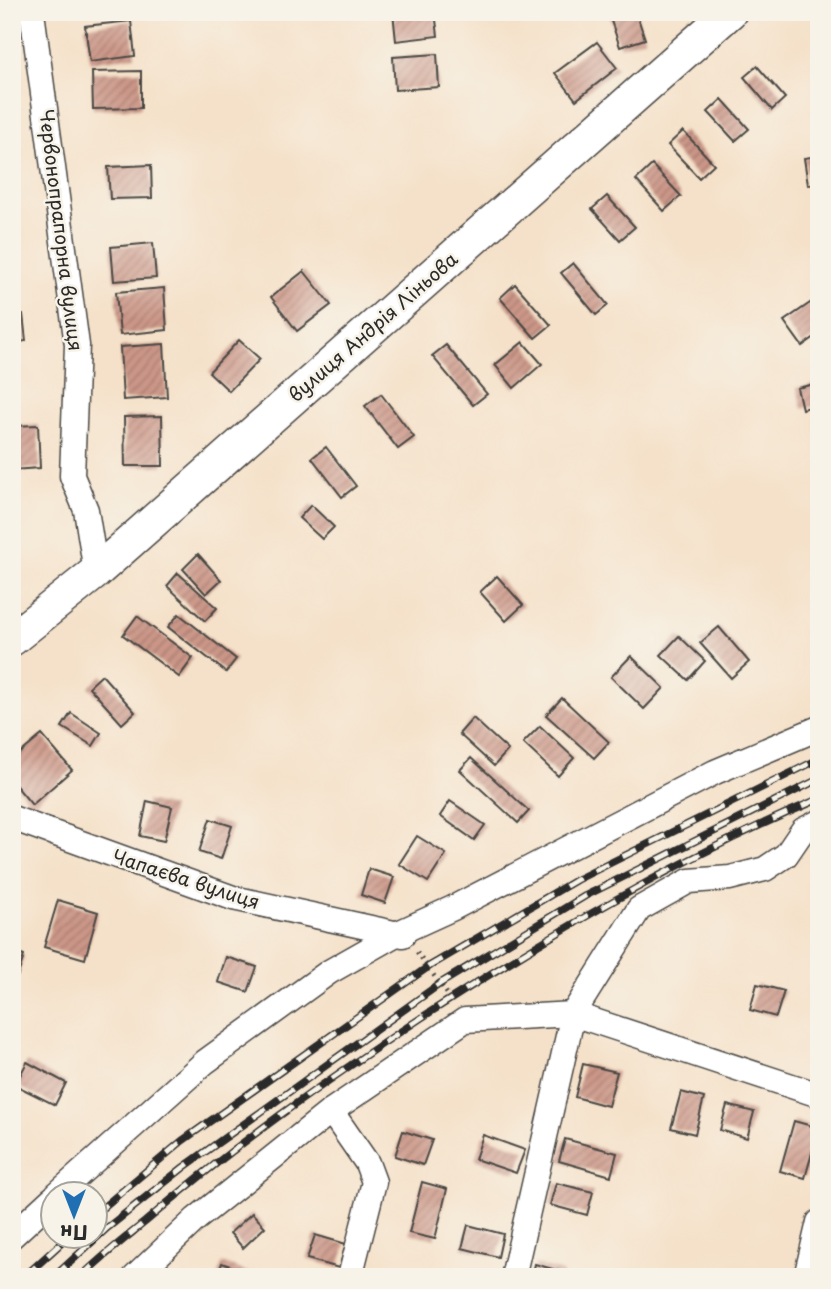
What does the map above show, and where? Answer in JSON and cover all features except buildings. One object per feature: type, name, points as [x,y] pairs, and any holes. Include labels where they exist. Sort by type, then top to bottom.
[{"type":"street","name":"Червонопрапорна вулиця","points":[[33,12],[77,345],[72,476],[86,510],[96,572]]},
{"type":"street","name":"вулиця Андрія Ліньова","points":[[12,639],[96,572],[730,12]]},
{"type":"street","points":[[74,1180],[205,1062],[328,972],[715,772],[819,728]]},
{"type":"street","name":"Чапаєва вулиця","points":[[12,818],[233,898],[400,935]]},
{"type":"street","points":[[513,1277],[573,1014],[639,909],[689,881],[730,878],[765,869],[786,855],[803,830],[819,822]]},
{"type":"street","points":[[135,1277],[196,1219],[331,1111],[465,1020],[573,1014],[819,1095]]},
{"type":"street","points":[[331,1111],[367,1163],[374,1182],[350,1277]]},
{"type":"street","points":[[12,1236],[38,1212]]},
{"type":"street","points":[[806,1277],[819,1222]]},
{"type":"path","points":[[400,935],[441,983],[465,1020]]},
{"type":"railway","points":[[108,1203],[182,1141],[428,967],[576,880],[819,759]]},
{"type":"railway","points":[[54,1277],[107,1228],[184,1167],[441,983],[585,896],[819,779]]},
{"type":"railway","points":[[81,1277],[245,1141],[421,1018],[517,957],[615,900],[716,847],[819,799]]},
{"type":"railway","points":[[24,1277],[54,1250]]}]
